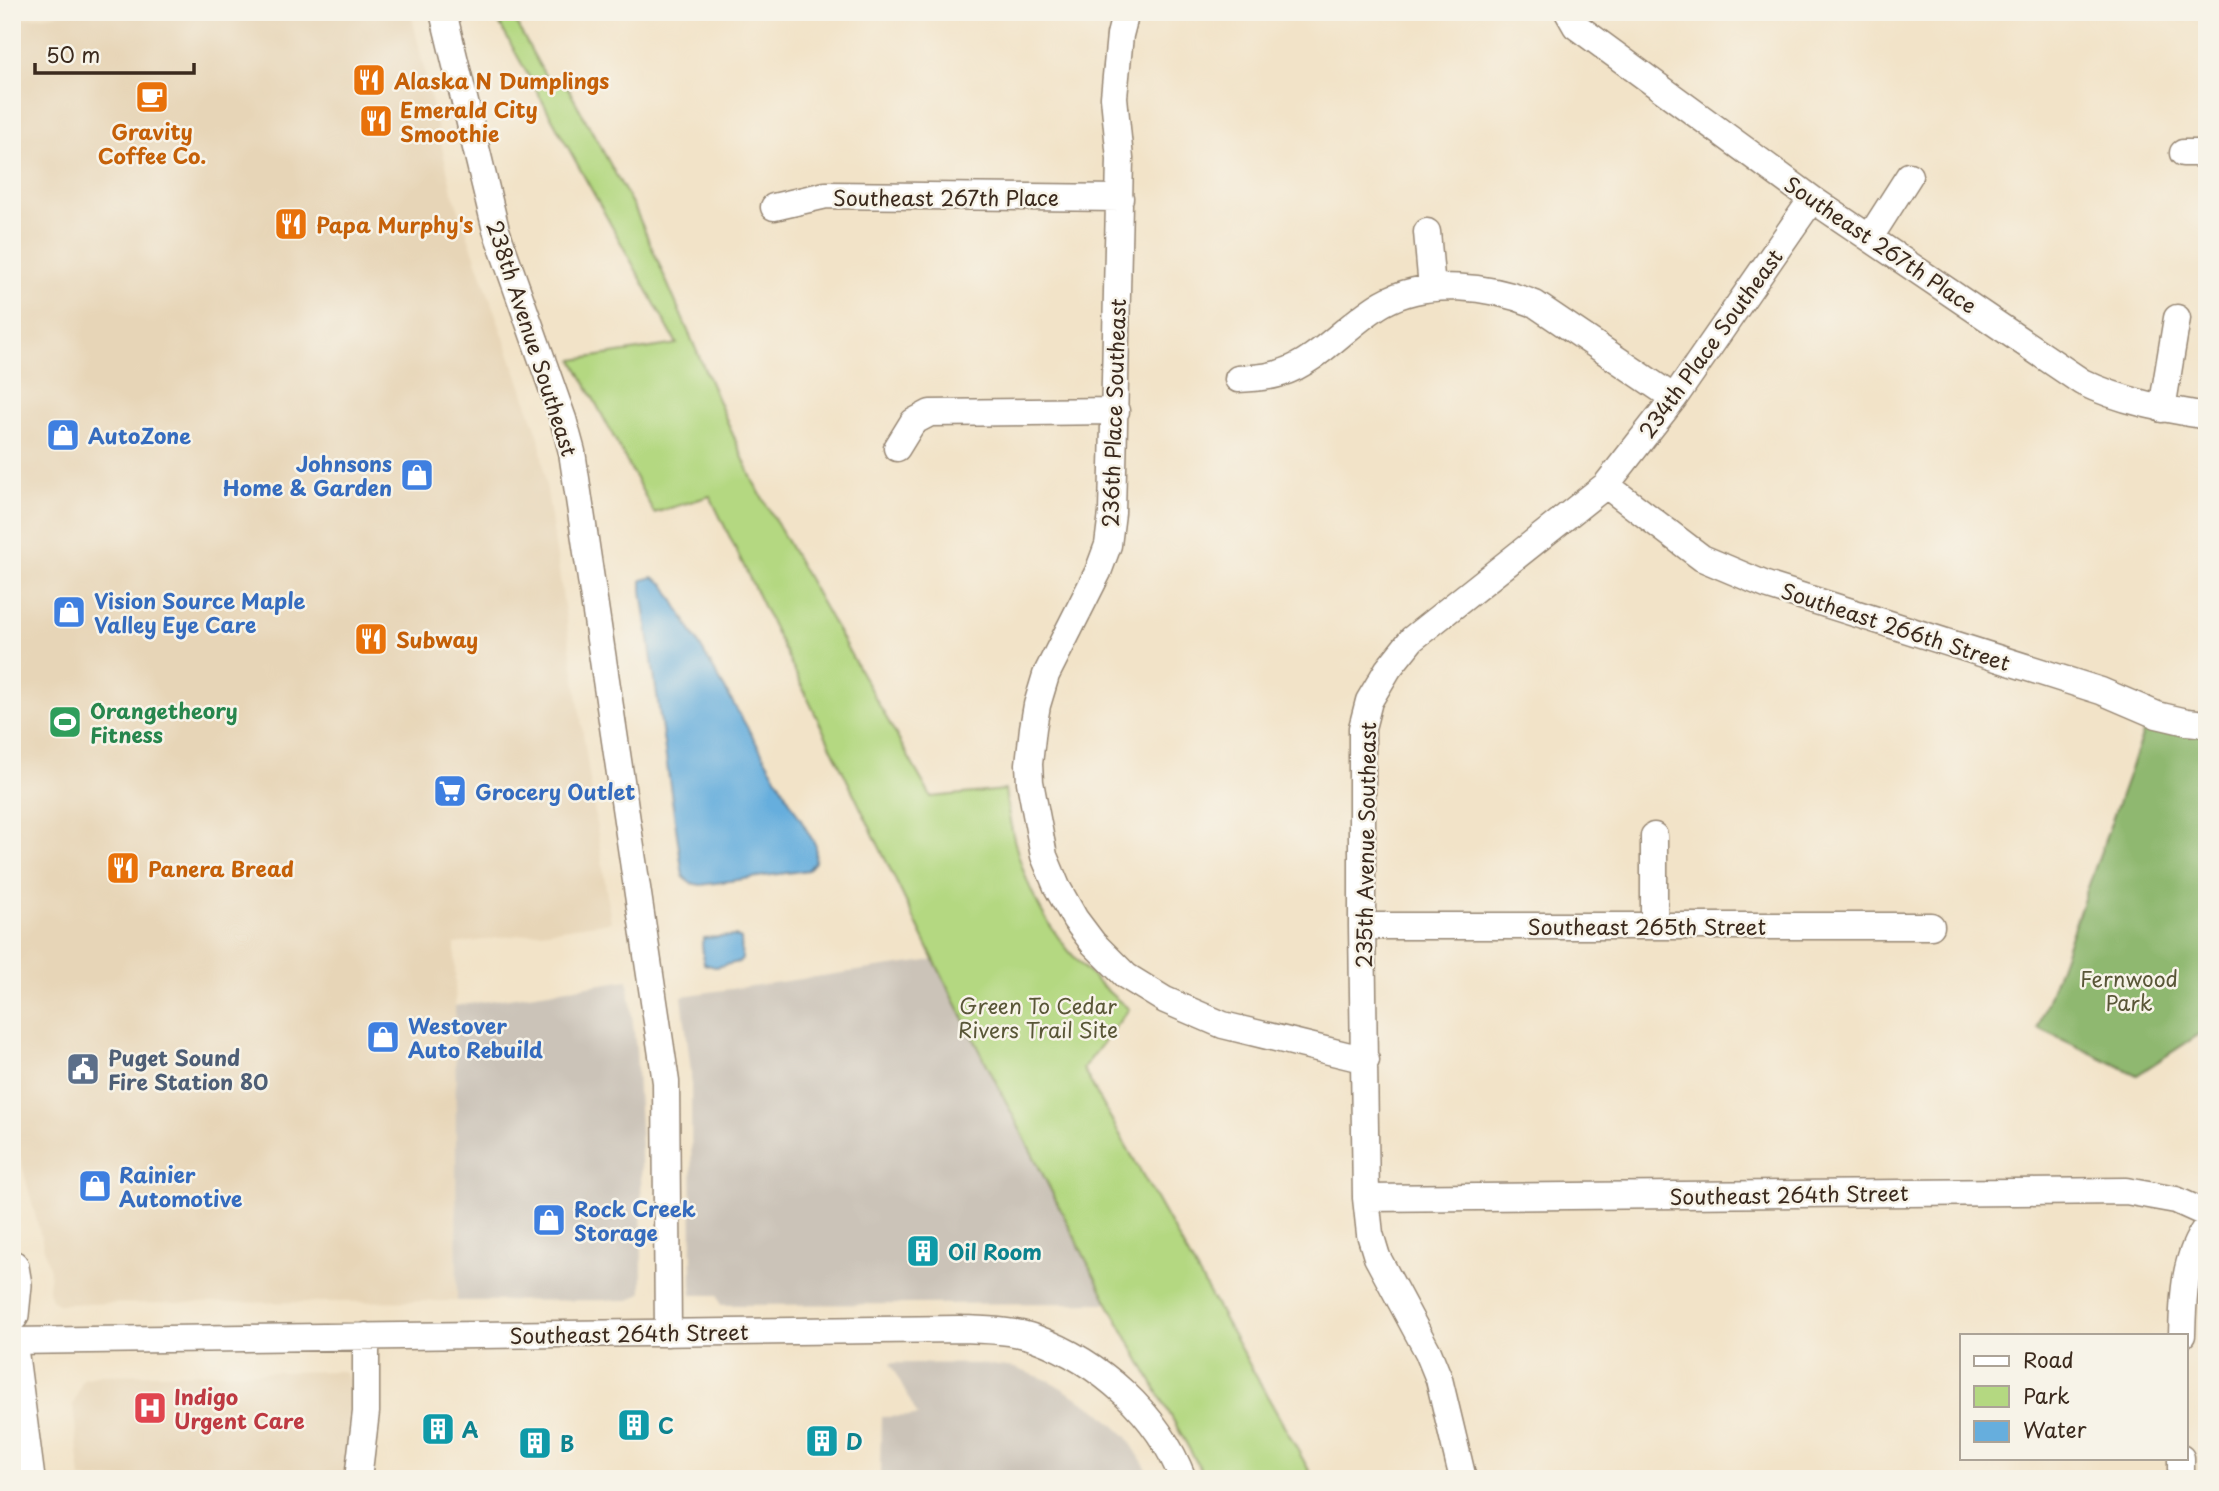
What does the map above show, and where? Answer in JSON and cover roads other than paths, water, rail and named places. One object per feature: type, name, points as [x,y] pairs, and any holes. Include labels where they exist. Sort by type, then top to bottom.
[{"type":"main road","points":[[12,1267],[15,1285],[12,1315]]},
{"type":"main road","points":[[12,1356],[28,1479]]},
{"type":"street","name":"238th Avenue Southeast","points":[[443,12],[496,230],[563,419],[572,452],[666,1082],[668,1332]]},
{"type":"street","name":"236th Place Southeast","points":[[1126,12],[1119,35],[1115,86],[1120,159],[1112,513],[1108,545],[1098,572],[1046,675],[1037,705],[1029,764],[1044,856],[1057,887],[1076,919],[1093,943],[1126,976],[1165,1000],[1223,1025],[1366,1060]]},
{"type":"street","name":"Southeast 267th Place","points":[[1572,19],[1812,199],[2082,382],[2102,392],[2162,409],[2207,416]]},
{"type":"street","points":[[1870,237],[1909,176]]},
{"type":"street","name":"Southeast 267th Place","points":[[774,206],[826,195],[1119,198]]},
{"type":"street","name":"234th Place Southeast","points":[[1606,485],[1674,398],[1812,199]]},
{"type":"street","points":[[1427,232],[1432,288]]},
{"type":"street","points":[[1238,379],[1268,376],[1299,366],[1380,304],[1395,297],[1432,288],[1461,288],[1516,297],[1535,304],[1674,398]]},
{"type":"street","points":[[2162,409],[2177,318]]},
{"type":"street","points":[[897,448],[913,422],[930,413],[1116,411]]},
{"type":"street","name":"Southeast 266th Street","points":[[1606,485],[1702,558],[1754,580],[2101,691],[2157,715],[2187,722],[2207,723]]},
{"type":"street","name":"235th Avenue Southeast","points":[[1463,1479],[1439,1379],[1428,1352],[1377,1257],[1370,1234],[1366,1198],[1362,728],[1369,701],[1388,669],[1412,639],[1606,485]]},
{"type":"street","points":[[1654,836],[1654,926]]},
{"type":"street","name":"Southeast 265th Street","points":[[1362,926],[1931,926]]},
{"type":"street","name":"Southeast 264th Street","points":[[1366,1198],[2126,1191],[2176,1200],[2207,1214]]},
{"type":"street","points":[[2182,1334],[2183,1303],[2189,1264],[2197,1240],[2207,1226]]},
{"type":"street","name":"Southeast 264th Street","points":[[12,1341],[995,1330],[1033,1337],[1077,1357],[1114,1382],[1153,1424],[1183,1479]]},
{"type":"street","points":[[358,1479],[366,1412],[366,1336]]},
{"type":"street","points":[[2181,1460],[2181,1479]]},
{"type":"water","points":[[653,577],[664,584],[816,846],[815,862],[808,870],[701,885],[690,883],[683,876],[642,591],[642,580]]},
{"type":"water","points":[[735,936],[741,939],[742,959],[739,962],[715,967],[704,964],[704,938]]},
{"type":"place","name":"Alaska N Dumplings","points":[[369,80]]},
{"type":"place","name":"Gravity Coffee Co.","points":[[152,97]]},
{"type":"place","name":"Emerald City Smoothie","points":[[376,121]]},
{"type":"place","name":"Papa Murphy's","points":[[291,224]]},
{"type":"place","name":"AutoZone","points":[[63,435]]},
{"type":"place","name":"Johnsons Home & Garden","points":[[417,475]]},
{"type":"place","name":"Vision Source Maple Valley Eye Care","points":[[69,612]]},
{"type":"place","name":"Subway","points":[[371,639]]},
{"type":"place","name":"Orangetheory Fitness","points":[[65,722]]},
{"type":"place","name":"Grocery Outlet","points":[[450,791]]},
{"type":"place","name":"Panera Bread","points":[[123,868]]},
{"type":"place","name":"Westover Auto Rebuild","points":[[383,1037]]},
{"type":"place","name":"Puget Sound Fire Station 80","points":[[83,1069]]},
{"type":"place","name":"Rainier Automotive","points":[[95,1186]]},
{"type":"place","name":"Rock Creek Storage","points":[[549,1220]]},
{"type":"place","name":"Oil Room","points":[[923,1251]]},
{"type":"place","name":"Indigo Urgent Care","points":[[150,1408]]},
{"type":"place","name":"C","points":[[634,1425]]},
{"type":"place","name":"A","points":[[438,1429]]},
{"type":"place","name":"D","points":[[822,1441]]},
{"type":"place","name":"B","points":[[535,1443]]},
{"type":"park label","name":"Fernwood Park","points":[[2129,990]]},
{"type":"park label","name":"Green To Cedar Rivers Trail Site","points":[[1038,1017]]}]
